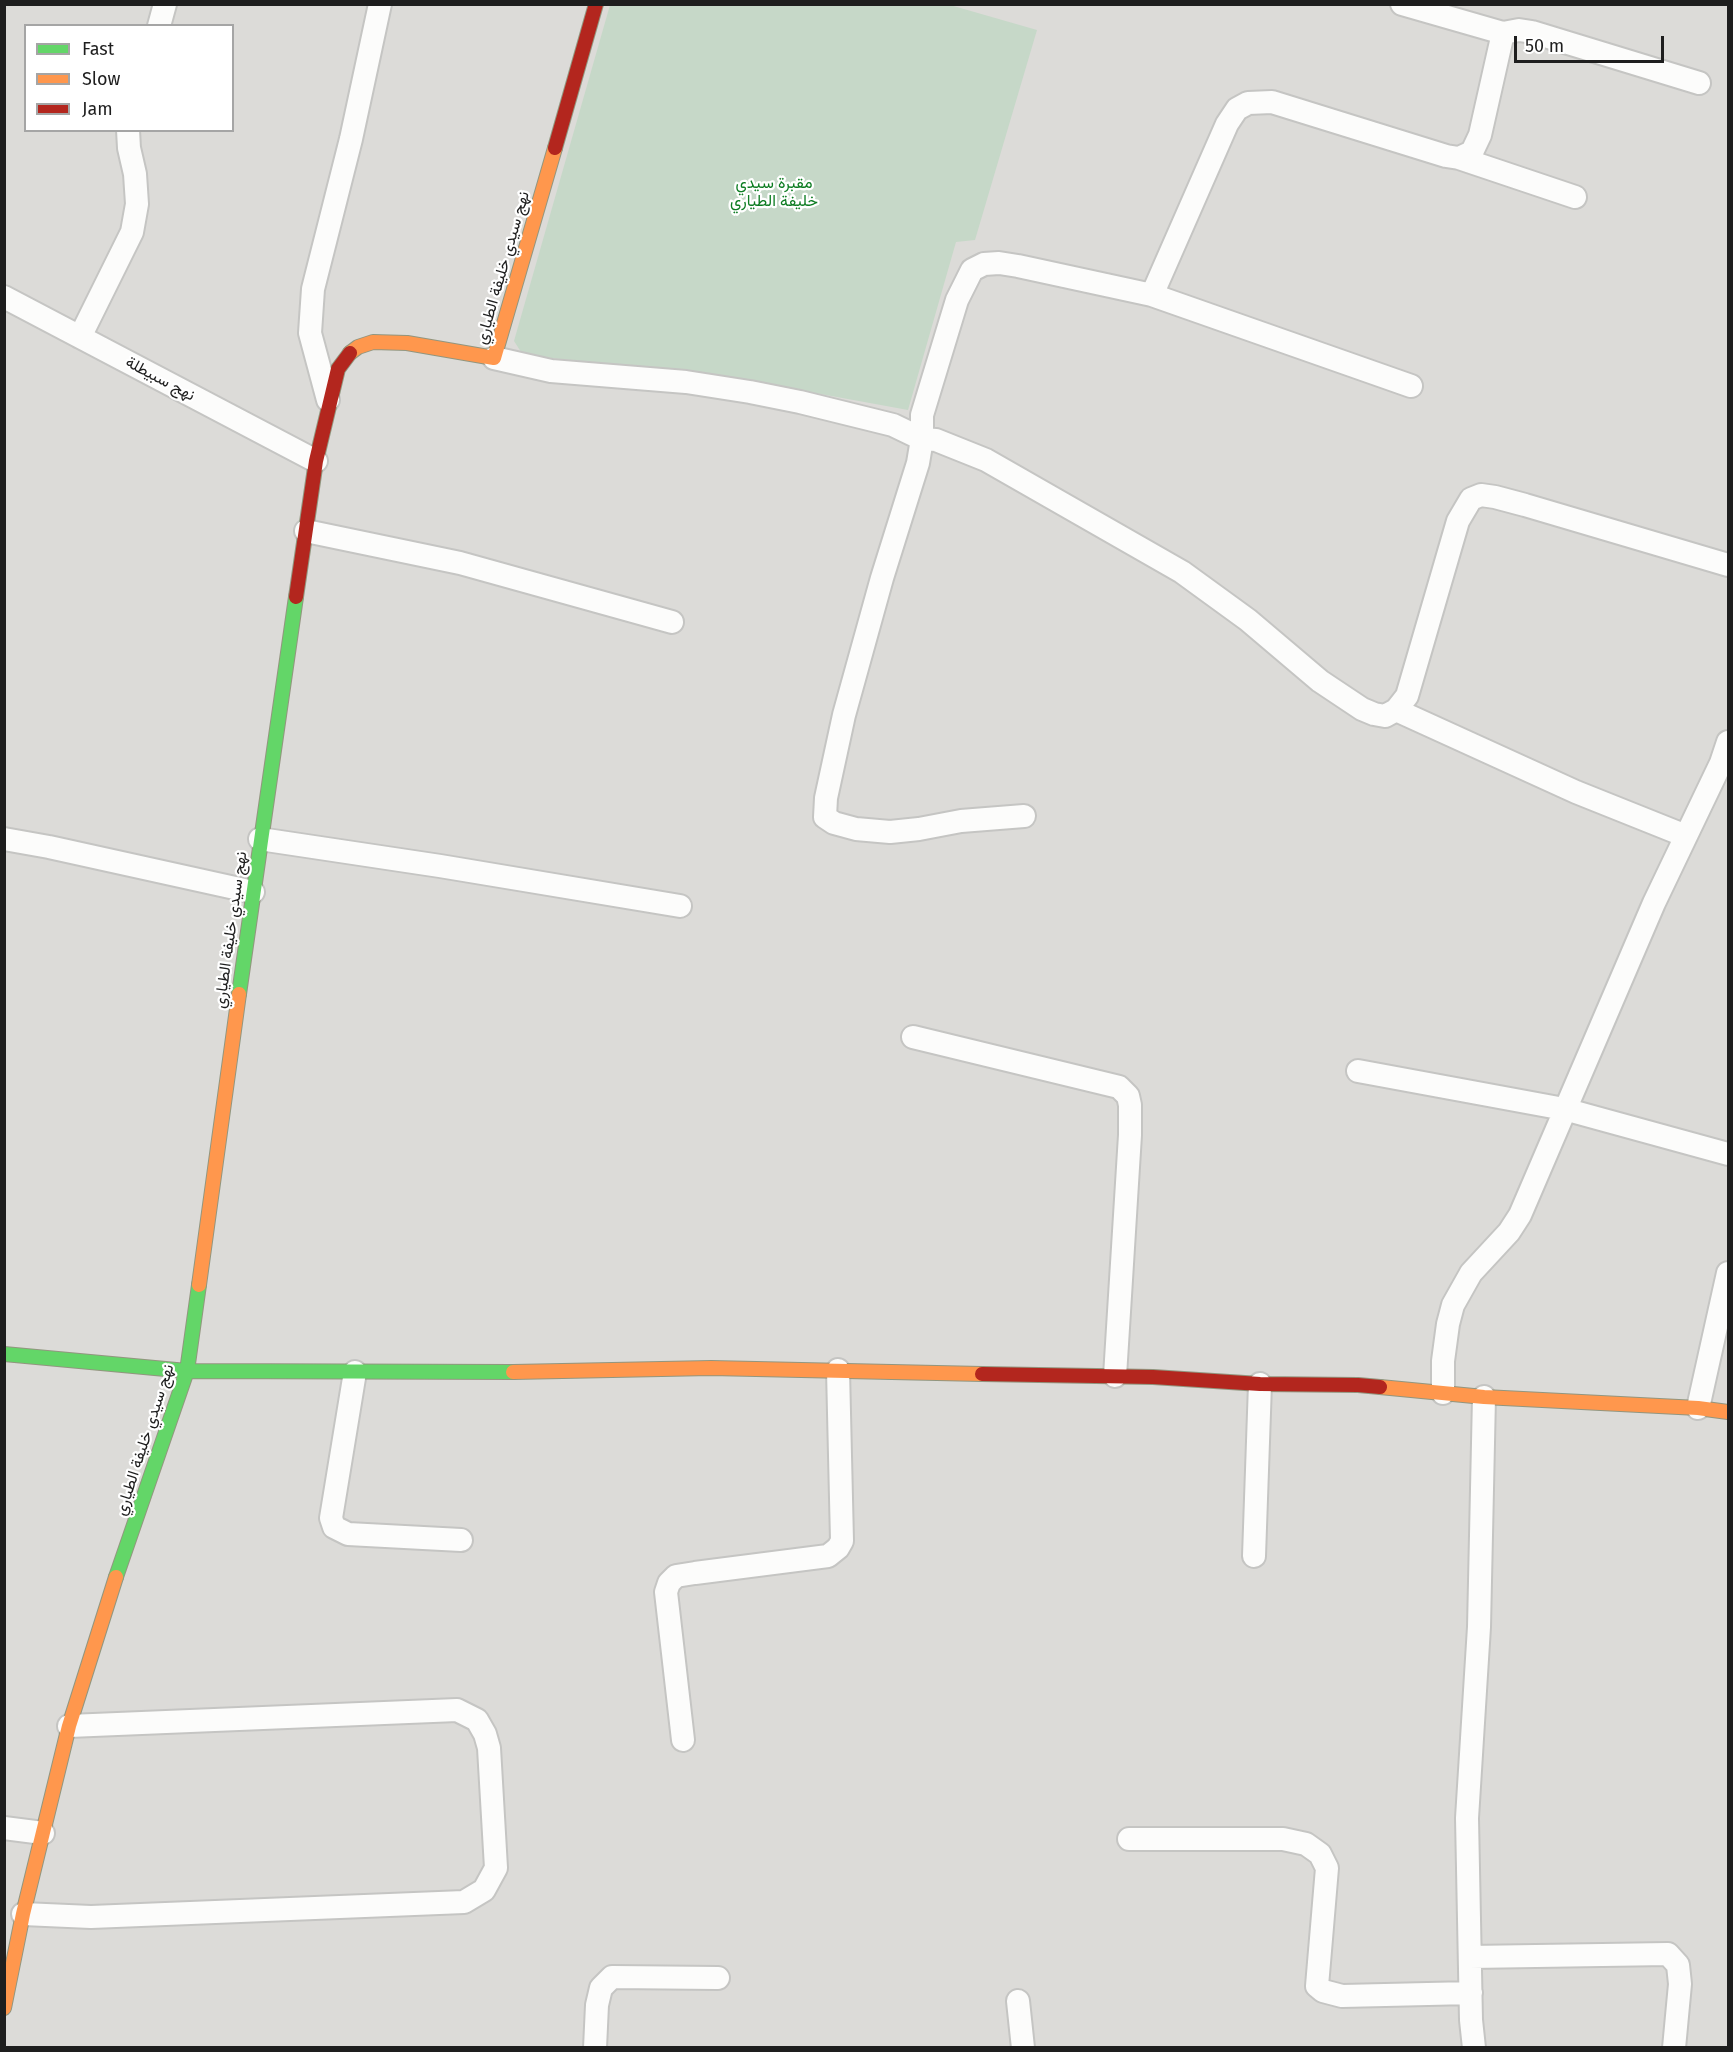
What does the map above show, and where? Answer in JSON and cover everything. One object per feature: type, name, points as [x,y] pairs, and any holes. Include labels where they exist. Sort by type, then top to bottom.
[{"type":"street","points":[[160,24],[165,4]]},
{"type":"street","points":[[329,403],[310,333],[313,289],[351,139],[380,4]]},
{"type":"street","name":"نهج سيدي خليفة الطياري","points":[[4,2008],[23,1914],[69,1726],[113,1587],[187,1371],[260,839],[316,461],[339,369],[347,355],[358,347],[373,342],[407,343],[495,358],[596,4]]},
{"type":"street","points":[[1402,4],[1503,33],[1520,30],[1532,32],[1699,83]]},
{"type":"street","points":[[1458,158],[1472,152],[1478,141],[1503,33]]},
{"type":"street","points":[[1152,295],[1227,124],[1237,110],[1248,103],[1272,102],[1575,196]]},
{"type":"street","points":[[80,337],[132,232],[137,204],[128,132]]},
{"type":"street","points":[[1024,816],[961,821],[890,832],[856,829],[834,824],[825,817],[826,798],[844,715],[882,578],[918,463],[922,439],[922,415],[957,300],[972,270],[984,264],[999,263],[1152,295],[1411,386]]},
{"type":"street","name":"نهج سبيطلة","points":[[4,297],[316,461]]},
{"type":"street","points":[[495,358],[551,370],[686,382],[800,402],[893,425],[922,439],[936,440],[986,460],[1182,572],[1248,620],[1320,681],[1362,709],[1385,716],[1396,710],[1407,696],[1458,521],[1472,500],[1481,495],[1515,502],[1728,565]]},
{"type":"street","points":[[306,531],[460,563],[672,622]]},
{"type":"street","points":[[1396,710],[1576,792],[1686,836]]},
{"type":"street","points":[[1443,1393],[1444,1352],[1453,1305],[1471,1273],[1509,1232],[1520,1215],[1654,903],[1728,742]]},
{"type":"street","points":[[4,839],[253,892]]},
{"type":"street","points":[[260,839],[680,906]]},
{"type":"street","points":[[913,1037],[1119,1087],[1128,1096],[1130,1135],[1115,1376]]},
{"type":"street","points":[[1358,1071],[1564,1109],[1728,1154]]},
{"type":"street","points":[[1698,1408],[1728,1273]]},
{"type":"street","points":[[4,1354],[187,1371],[522,1372],[711,1368],[1115,1376],[1260,1384],[1358,1386],[1484,1397],[1698,1408],[1728,1412]]},
{"type":"street","points":[[683,1740],[666,1592],[669,1583],[676,1576],[828,1556],[838,1548],[842,1540],[838,1370]]},
{"type":"street","points":[[355,1372],[331,1518],[334,1527],[348,1534],[461,1540]]},
{"type":"street","points":[[1254,1556],[1260,1384]]},
{"type":"street","points":[[1474,2048],[1467,1818],[1479,1627],[1484,1397]]},
{"type":"street","points":[[23,1914],[91,1917],[464,1902],[484,1890],[496,1868],[489,1748],[477,1720],[457,1710],[69,1726]]},
{"type":"street","points":[[4,1828],[43,1833]]},
{"type":"street","points":[[1129,1839],[1283,1839],[1306,1844],[1320,1854],[1328,1868],[1317,1986],[1323,1991],[1342,1996],[1471,1993]]},
{"type":"street","points":[[1470,1957],[1668,1954],[1678,1965],[1680,1984],[1674,2048]]},
{"type":"street","points":[[595,2048],[597,2005],[601,1988],[612,1977],[718,1978]]},
{"type":"street","points":[[1018,2001],[1023,2048]]},
{"type":"shaded area","points":[[5,5],[1728,5],[1728,2047],[5,2048]]},
{"type":"green space","name":"مقبرة سيدي خليفة الطياري","points":[[610,5],[950,5],[1037,30],[975,240],[956,242],[908,410],[722,376],[523,355],[514,341]]},
{"type":"traffic: fast","points":[[239,994],[296,597]]},
{"type":"traffic: fast","points":[[116,1577],[187,1371],[199,1285]]},
{"type":"traffic: fast","points":[[4,1354],[187,1371],[513,1372]]},
{"type":"traffic: slow","points":[[350,353],[358,347],[373,342],[407,343],[494,358],[555,148]]},
{"type":"traffic: slow","points":[[199,1285],[239,994]]},
{"type":"traffic: slow","points":[[513,1372],[711,1368],[982,1374]]},
{"type":"traffic: slow","points":[[1380,1387],[1484,1397],[1698,1408],[1728,1412]]},
{"type":"traffic: slow","points":[[4,2008],[23,1914],[69,1726],[116,1577]]},
{"type":"traffic: jam","points":[[555,148],[596,4]]},
{"type":"traffic: jam","points":[[296,597],[316,461],[338,369],[350,353]]},
{"type":"traffic: jam","points":[[982,1374],[1153,1377],[1260,1384],[1380,1387]]}]
